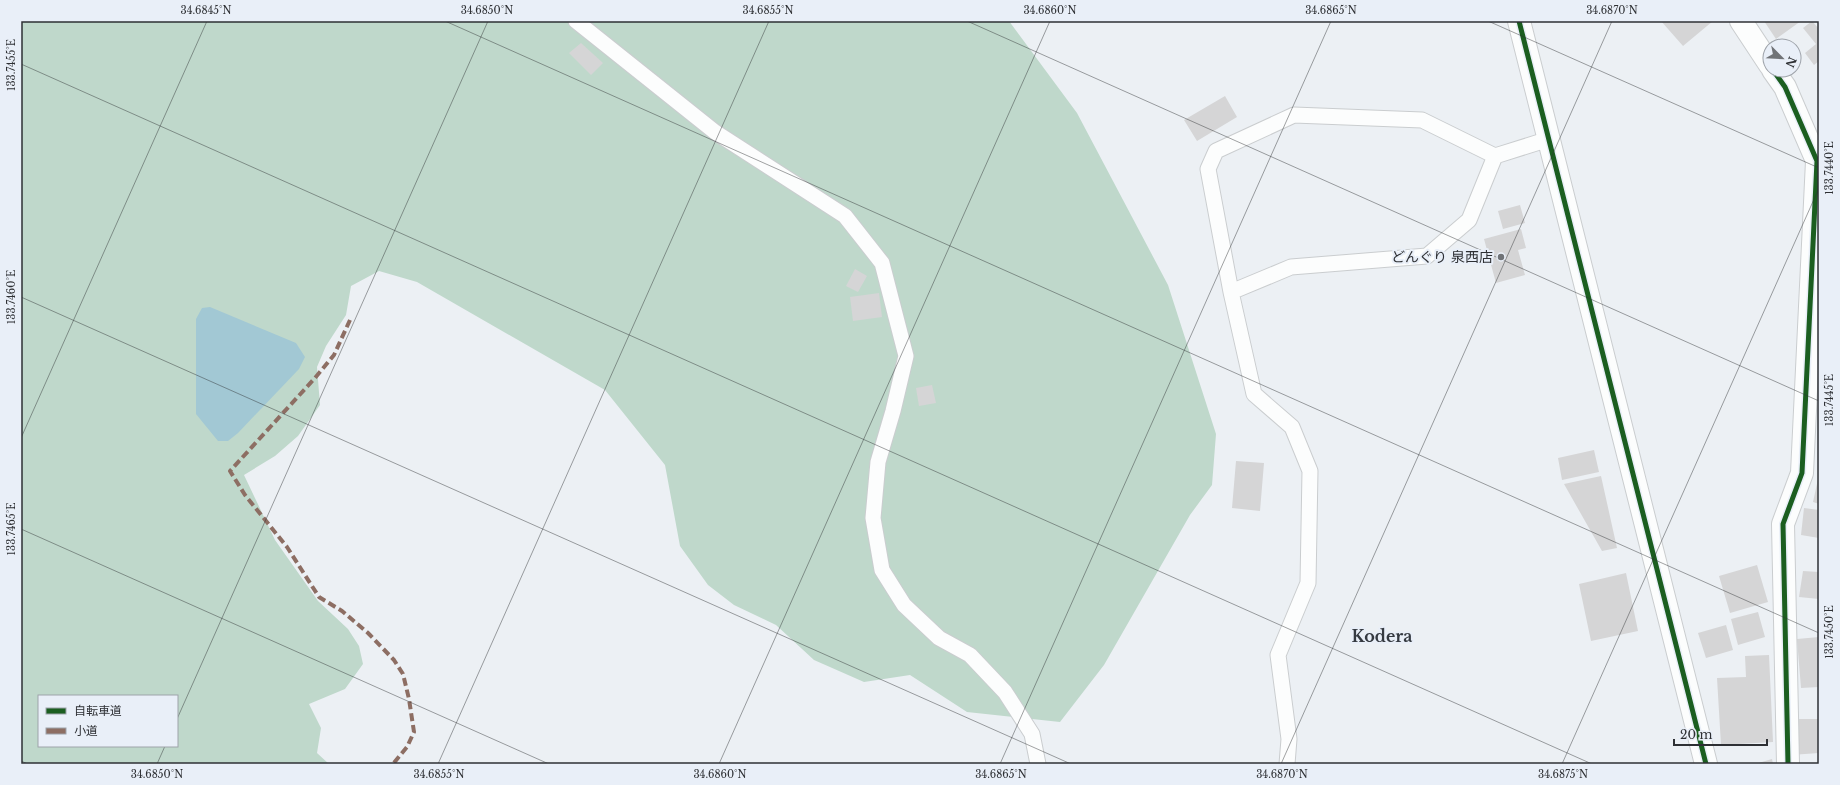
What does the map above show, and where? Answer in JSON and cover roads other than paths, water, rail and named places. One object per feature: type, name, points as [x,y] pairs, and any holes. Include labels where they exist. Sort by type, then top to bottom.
[{"type":"street","points":[[1519,21],[1706,764]]},
{"type":"street","points":[[1740,21],[1762,53]]},
{"type":"street","points":[[1779,78],[1785,87],[1818,161],[1813,383],[1802,473],[1783,524],[1788,764]]},
{"type":"lane","points":[[576,21],[715,132],[844,216],[882,263],[906,356],[893,411],[878,462],[873,518],[882,570],[904,605],[939,638],[970,655],[1005,692],[1032,734],[1038,764]]},
{"type":"lane","points":[[1287,764],[1289,739],[1278,655],[1308,583],[1310,471],[1292,427],[1254,394],[1231,292],[1208,169],[1216,151],[1294,115],[1422,120],[1495,156],[1549,139]]},
{"type":"lane","points":[[1231,292],[1291,267],[1427,256],[1469,220],[1495,156]]},
{"type":"water","points":[[210,307],[296,343],[305,357],[299,369],[238,433],[228,441],[218,441],[196,414],[196,319],[202,308]]},
{"type":"place","name":"どんぐり 泉西店","points":[[1501,257]]},
{"type":"district","name":"Kodera","points":[[1382,636]]}]
